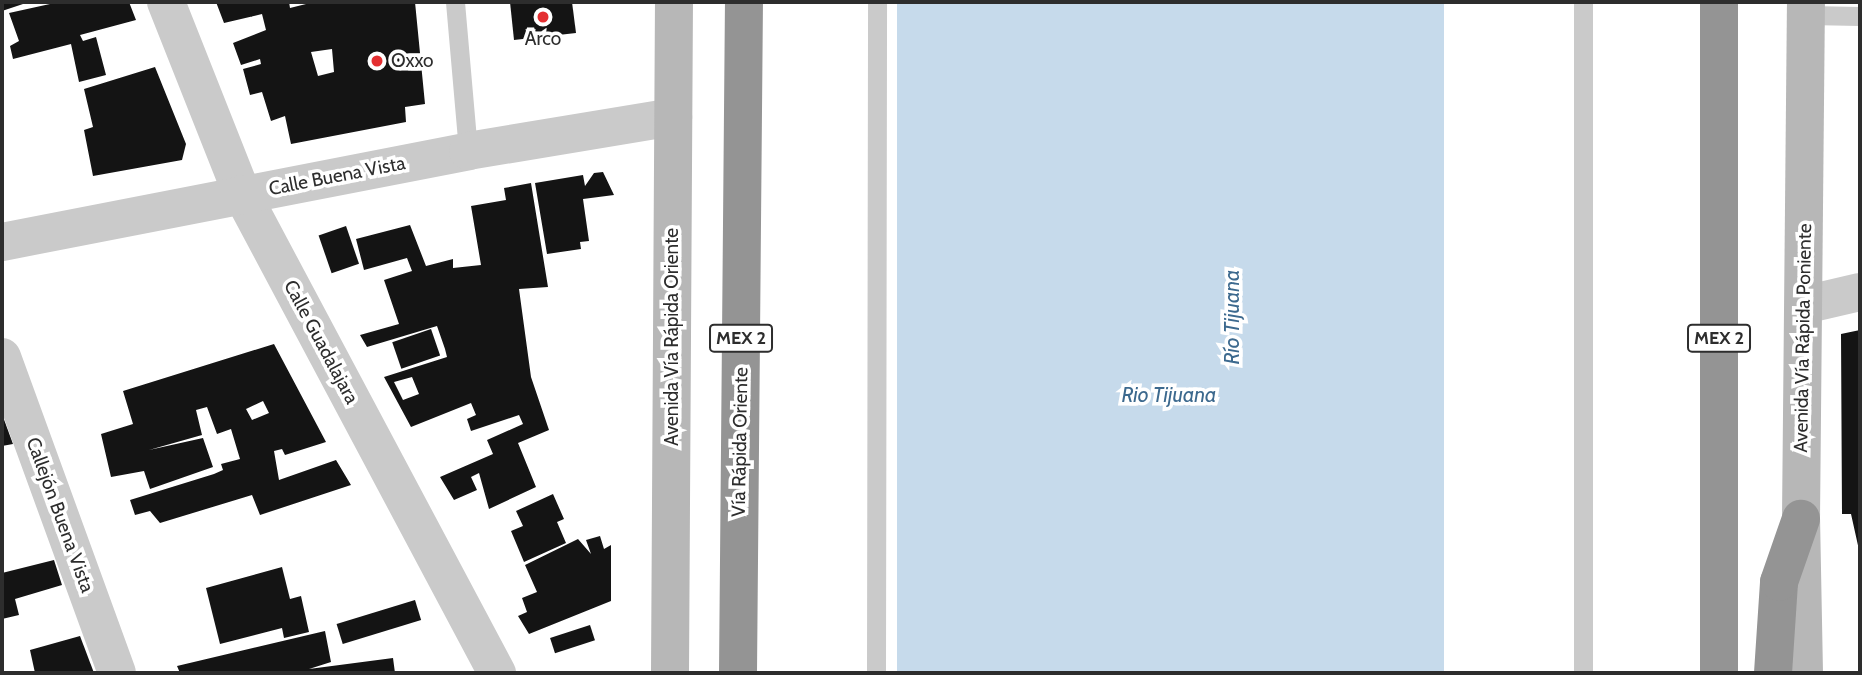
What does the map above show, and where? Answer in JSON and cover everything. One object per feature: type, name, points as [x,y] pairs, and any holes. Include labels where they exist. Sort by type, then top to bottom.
[{"type":"highway","name":"Vía Rápida Oriente","points":[[737,673],[744,2]]},
{"type":"highway","name":"MEX 2","points":[[1718,2],[1719,673]]},
{"type":"highway","points":[[1773,673],[1779,582],[1801,519]]},
{"type":"main road","name":"Avenida Vía Rápida Oriente","points":[[670,673],[674,2]]},
{"type":"main road","name":"Avenida Vía Rápida Poniente","points":[[1804,673],[1801,519],[1807,9]]},
{"type":"street","name":"Calle Guadalajara","points":[[166,2],[242,194],[497,673]]},
{"type":"street","name":"Calle Buena Vista","points":[[2,242],[468,151],[673,117]]},
{"type":"street","points":[[1804,305],[1860,292]]},
{"type":"street","name":"Callejón Buena Vista","points":[[2,357],[117,673]]},
{"type":"lane","points":[[455,2],[468,151]]},
{"type":"lane","points":[[876,673],[877,2]]},
{"type":"lane","points":[[1583,2],[1583,673]]},
{"type":"lane","points":[[1807,9],[1860,16]]},
{"type":"water","name":"Rio Tijuana","points":[[897,2],[1444,2],[1444,673],[897,673]]},
{"type":"building","points":[[2,2],[29,2],[2,11]]},
{"type":"building","points":[[59,2],[129,2],[136,20],[80,35],[83,41],[96,37],[106,75],[79,82],[71,44],[13,59],[10,46],[19,41],[9,13]]},
{"type":"building","points":[[216,2],[289,2],[290,8],[314,2],[415,2],[425,104],[405,107],[406,122],[291,144],[285,116],[271,121],[262,92],[250,95],[243,69],[261,64],[260,59],[241,65],[233,43],[266,30],[262,14],[224,23]],"holes":[[[332,49],[334,72],[318,76],[311,52]]]},
{"type":"building","name":"Arco","points":[[510,2],[572,2],[576,33],[514,40]]},
{"type":"building","points":[[155,67],[186,144],[182,160],[93,176],[84,130],[93,127],[84,89]]},
{"type":"building","points":[[603,172],[614,195],[583,199],[589,241],[580,242],[581,249],[547,254],[535,183],[583,175],[585,186],[594,173]]},
{"type":"building","points":[[531,183],[548,287],[519,289],[531,377],[549,430],[518,443],[536,487],[489,509],[479,473],[471,477],[477,490],[454,500],[440,477],[493,454],[487,440],[523,424],[519,415],[471,431],[467,419],[476,415],[471,403],[411,427],[384,377],[447,357],[445,349],[437,326],[367,347],[360,335],[399,324],[384,280],[412,271],[407,258],[364,270],[356,239],[410,225],[426,266],[453,259],[453,268],[481,265],[471,206],[506,200],[504,188]],"holes":[[[412,377],[419,394],[403,400],[394,382]]]},
{"type":"building","points":[[346,226],[359,264],[332,273],[319,235]]},
{"type":"building","points":[[431,329],[440,355],[401,369],[392,342]]},
{"type":"building","points":[[1860,330],[1859,550],[1851,514],[1842,514],[1841,334]]},
{"type":"building","points":[[274,344],[326,442],[285,455],[282,449],[274,451],[279,480],[336,460],[351,485],[260,515],[252,495],[160,523],[150,511],[135,515],[130,500],[214,474],[223,470],[221,464],[240,459],[231,429],[217,434],[207,407],[196,410],[202,435],[149,450],[203,438],[213,467],[150,489],[144,471],[111,477],[101,434],[133,424],[123,391]],"holes":[[[263,401],[269,413],[252,420],[246,409]]]},
{"type":"building","points":[[2,414],[13,444],[2,446]]},
{"type":"building","points":[[553,494],[564,519],[557,522],[566,543],[524,562],[511,531],[523,526],[516,511]]},
{"type":"building","points":[[600,536],[604,549],[611,545],[611,601],[529,634],[518,616],[527,612],[522,598],[537,592],[525,565],[578,539],[591,554],[586,540]]},
{"type":"building","points":[[54,560],[62,585],[15,599],[19,615],[2,619],[2,573]]},
{"type":"building","points":[[282,567],[290,599],[301,596],[309,632],[284,638],[282,628],[220,644],[206,588]]},
{"type":"building","points":[[415,600],[421,620],[343,644],[337,624]]},
{"type":"building","points":[[590,625],[595,640],[555,653],[550,638]]},
{"type":"building","points":[[325,631],[331,662],[309,669],[393,658],[395,673],[180,673],[177,666]]},
{"type":"building","points":[[80,636],[94,673],[35,673],[30,650]]},
{"type":"place","name":"Arco","points":[[543,17]]},
{"type":"place","name":"Oxxo","points":[[377,61]]},
{"type":"water label","name":"Río Tijuana","points":[[1232,317]]}]
